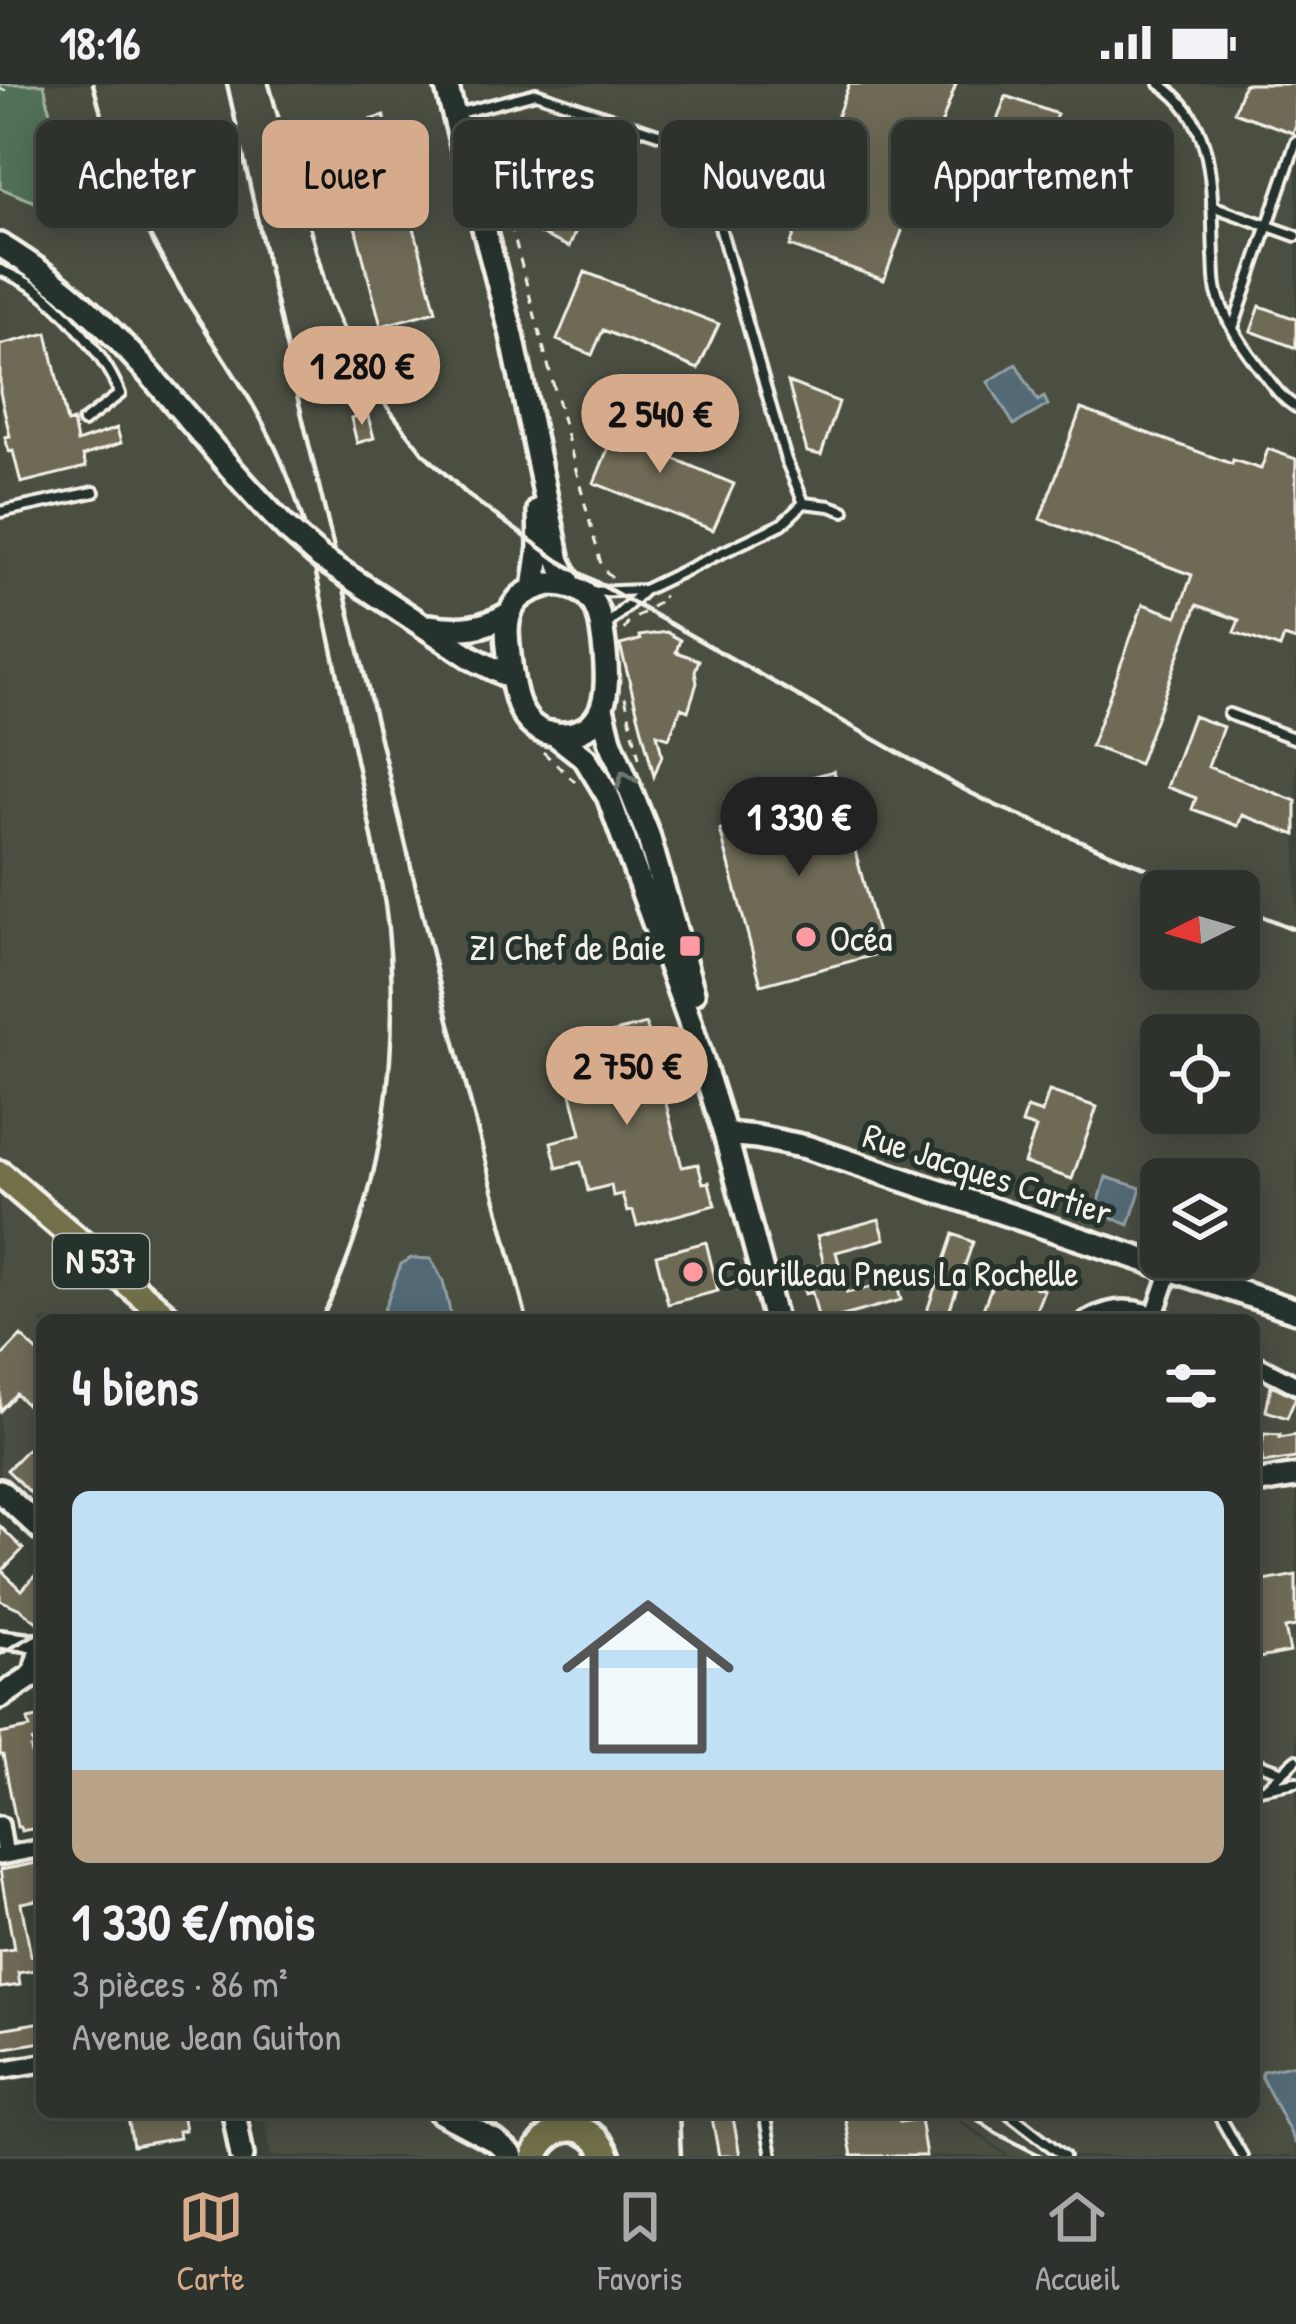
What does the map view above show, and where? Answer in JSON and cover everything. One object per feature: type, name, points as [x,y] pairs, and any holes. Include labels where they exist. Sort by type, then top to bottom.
[{"type":"main road","points":[[446,84],[512,335],[559,561],[598,612],[602,630],[608,682],[602,708],[588,726],[553,734]]},
{"type":"main road","points":[[0,245],[64,290],[106,328],[226,465],[319,557],[472,658],[512,678]]},
{"type":"main road","points":[[534,589],[540,547],[538,450]]},
{"type":"main road","points":[[577,589],[550,584],[534,589],[510,613],[507,632],[516,704],[536,728],[553,734],[585,758],[599,777],[661,915]]},
{"type":"main road","points":[[422,625],[465,630],[510,613]]},
{"type":"main road","points":[[602,708],[648,835],[661,915],[772,1312]]},
{"type":"main road","name":"Rue Jacques Cartier","points":[[724,1134],[806,1147],[1140,1258]]},
{"type":"main road","name":"N 537","points":[[0,1174],[164,1314]]},
{"type":"main road","name":"Rue Jacques Cartier","points":[[1200,1278],[1296,1311]]},
{"type":"main road","points":[[1260,1483],[1296,1476]]},
{"type":"main road","points":[[0,1491],[36,1524]]},
{"type":"main road","points":[[0,1697],[36,1670]]},
{"type":"main road","points":[[235,2118],[242,2156]]},
{"type":"main road","points":[[450,2118],[503,2149],[525,2146],[586,2123],[607,2156]]},
{"type":"street","points":[[1162,1314],[1169,1278]]},
{"type":"street","points":[[1099,1314],[1111,1308],[1151,1314]]},
{"type":"street","points":[[1260,1366],[1296,1385]]},
{"type":"street","points":[[0,1639],[36,1643]]},
{"type":"street","points":[[0,1826],[3,1855],[36,1849]]},
{"type":"street","points":[[0,2071],[36,2064]]},
{"type":"lane","points":[[1160,84],[1178,95],[1207,151],[1216,290],[1232,328],[1284,399],[1296,406]]},
{"type":"lane","points":[[454,114],[536,93],[685,143],[700,160],[786,460],[804,503]]},
{"type":"lane","points":[[1232,328],[1296,142]]},
{"type":"lane","points":[[1211,206],[1296,236]]},
{"type":"lane","points":[[0,270],[35,288],[65,315],[115,379],[120,394],[83,422]]},
{"type":"lane","points":[[0,512],[94,492]]},
{"type":"lane","points":[[804,503],[844,512]]},
{"type":"lane","points":[[602,630],[644,590],[782,524],[804,503]]},
{"type":"lane","points":[[577,589],[644,590]]},
{"type":"lane","points":[[1229,714],[1296,739]]},
{"type":"lane","points":[[1266,1788],[1296,1760]]},
{"type":"lane","points":[[1260,1764],[1283,1772]]},
{"type":"lane","points":[[1260,1789],[1296,1782]]},
{"type":"lane","points":[[765,2118],[772,2156]]},
{"type":"lane","points":[[1015,2118],[1064,2156]]},
{"type":"lane","points":[[1220,2118],[1242,2156]]},
{"type":"shaded area","points":[[44,84],[1296,84],[1296,2156],[1010,2156],[958,2118],[1260,2118],[1260,1314],[36,1314],[36,1512],[0,1477],[0,191],[36,202],[36,228],[238,228],[238,120],[49,120]]},
{"type":"shaded area","points":[[264,2118],[954,2118],[1006,2156],[271,2156]]},
{"type":"green space","points":[[0,84],[44,84],[55,120],[36,120],[36,202],[0,188]]},
{"type":"water","points":[[1016,364],[1038,401],[1044,397],[1048,405],[1014,425],[988,382]]},
{"type":"water","points":[[1106,1177],[1140,1188],[1129,1225],[1096,1211]]},
{"type":"water","points":[[411,1258],[431,1259],[443,1281],[451,1314],[382,1314],[401,1264]]},
{"type":"water","points":[[1296,2064],[1296,2144],[1261,2076],[1262,2071]]},
{"type":"building","points":[[849,84],[956,84],[943,120],[891,120],[891,228],[903,228],[884,280],[790,246],[797,228],[867,228],[867,120],[836,120]]},
{"type":"building","points":[[1244,84],[1296,84],[1293,133],[1234,112]]},
{"type":"building","points":[[1006,96],[1057,114],[1055,120],[997,120]]},
{"type":"building","points":[[356,228],[414,228],[436,311],[381,326]]},
{"type":"building","points":[[529,228],[577,228],[569,247]]},
{"type":"building","points":[[585,272],[719,324],[698,369],[603,330],[592,355],[557,340]]},
{"type":"building","points":[[1260,306],[1296,319],[1296,348],[1251,331]]},
{"type":"building","points":[[47,333],[67,423],[73,421],[77,442],[117,428],[121,443],[83,456],[86,467],[21,483],[5,437],[10,436],[0,392],[0,345]]},
{"type":"building","points":[[788,382],[839,402],[821,455],[807,452]]},
{"type":"building","points":[[1081,409],[1232,464],[1233,460],[1261,469],[1268,449],[1296,459],[1296,641],[1284,637],[1280,648],[1234,632],[1239,620],[1197,605],[1139,764],[1091,746],[1143,604],[1177,616],[1192,575],[1040,519]]},
{"type":"building","points":[[623,412],[658,428],[651,449],[734,484],[713,530],[594,483]]},
{"type":"building","points":[[367,413],[374,438],[357,443],[351,418]]},
{"type":"building","points":[[666,632],[680,640],[676,652],[699,660],[688,711],[681,708],[669,738],[657,734],[662,755],[654,776],[620,645]]},
{"type":"building","points":[[1193,716],[1223,727],[1208,767],[1296,801],[1296,835],[1242,815],[1238,826],[1192,809],[1196,798],[1167,787]]},
{"type":"building","points":[[834,771],[882,953],[761,985],[720,830],[733,827],[726,800]]},
{"type":"building","points":[[646,1024],[682,1167],[698,1164],[715,1205],[637,1226],[633,1211],[627,1212],[622,1194],[613,1196],[611,1185],[588,1191],[581,1162],[557,1168],[551,1142],[581,1134],[559,1046]]},
{"type":"building","points":[[1049,1091],[1097,1107],[1072,1179],[1024,1163],[1036,1128],[1022,1124],[1027,1108],[1042,1113]]},
{"type":"building","points":[[879,1219],[885,1239],[836,1252],[847,1293],[896,1281],[901,1300],[850,1314],[818,1314],[812,1292],[805,1294],[799,1272],[824,1265],[817,1236]]},
{"type":"building","points":[[953,1234],[973,1242],[948,1314],[926,1314]]},
{"type":"building","points":[[706,1242],[718,1291],[668,1304],[656,1255]]},
{"type":"building","points":[[997,1272],[1037,1283],[1035,1287],[1044,1290],[1034,1314],[981,1314]]},
{"type":"building","points":[[21,1336],[36,1350],[36,1393],[26,1404],[16,1394],[0,1411],[0,1358]]},
{"type":"building","points":[[1271,1385],[1296,1397],[1287,1418],[1266,1411]]},
{"type":"building","points":[[1264,1434],[1296,1435],[1296,1458],[1263,1463]]},
{"type":"building","points":[[36,1440],[36,1498],[7,1470]]},
{"type":"building","points":[[0,1526],[23,1549],[2,1571],[22,1590],[36,1575],[36,1621],[0,1600]]},
{"type":"building","points":[[1296,1575],[1296,1626],[1285,1628],[1290,1652],[1260,1658],[1260,1582]]},
{"type":"building","points":[[36,1718],[36,1756],[32,1740],[31,1749],[36,1828],[21,1831],[0,1755],[0,1734],[30,1728],[28,1720]]},
{"type":"building","points":[[36,1863],[36,1900],[21,1903],[36,1970],[18,1973],[20,1985],[0,1988],[0,1951],[14,1949],[0,1870]]},
{"type":"building","points":[[36,2023],[36,2043],[0,2049],[0,2029]]},
{"type":"building","points":[[128,2118],[183,2118],[185,2130],[178,2131],[179,2138],[133,2146]]},
{"type":"building","points":[[712,2118],[733,2118],[740,2156],[719,2156]]},
{"type":"building","points":[[845,2118],[920,2119],[926,2156],[852,2156]]},
{"type":"railway","points":[[93,84],[138,213],[261,419],[292,488],[317,577],[385,904],[392,1010],[384,1117],[360,1221],[324,1314]]},
{"type":"railway","points":[[227,84],[436,970],[525,1314]]},
{"type":"railway","points":[[269,84],[330,300],[356,357],[422,452],[469,496],[559,561],[961,788],[1151,870]]},
{"type":"railway","points":[[1260,915],[1296,930]]},
{"type":"railway","points":[[0,1654],[36,1633]]},
{"type":"railway","points":[[679,2118],[681,2156]]},
{"type":"railway","points":[[975,2118],[1041,2156]]},
{"type":"place","name":"Océa","points":[[806,937]]},
{"type":"place","name":"ZI Chef de Baie","points":[[690,946]]},
{"type":"place","name":"Courilleau Pneus La Rochelle","points":[[693,1272]]}]
